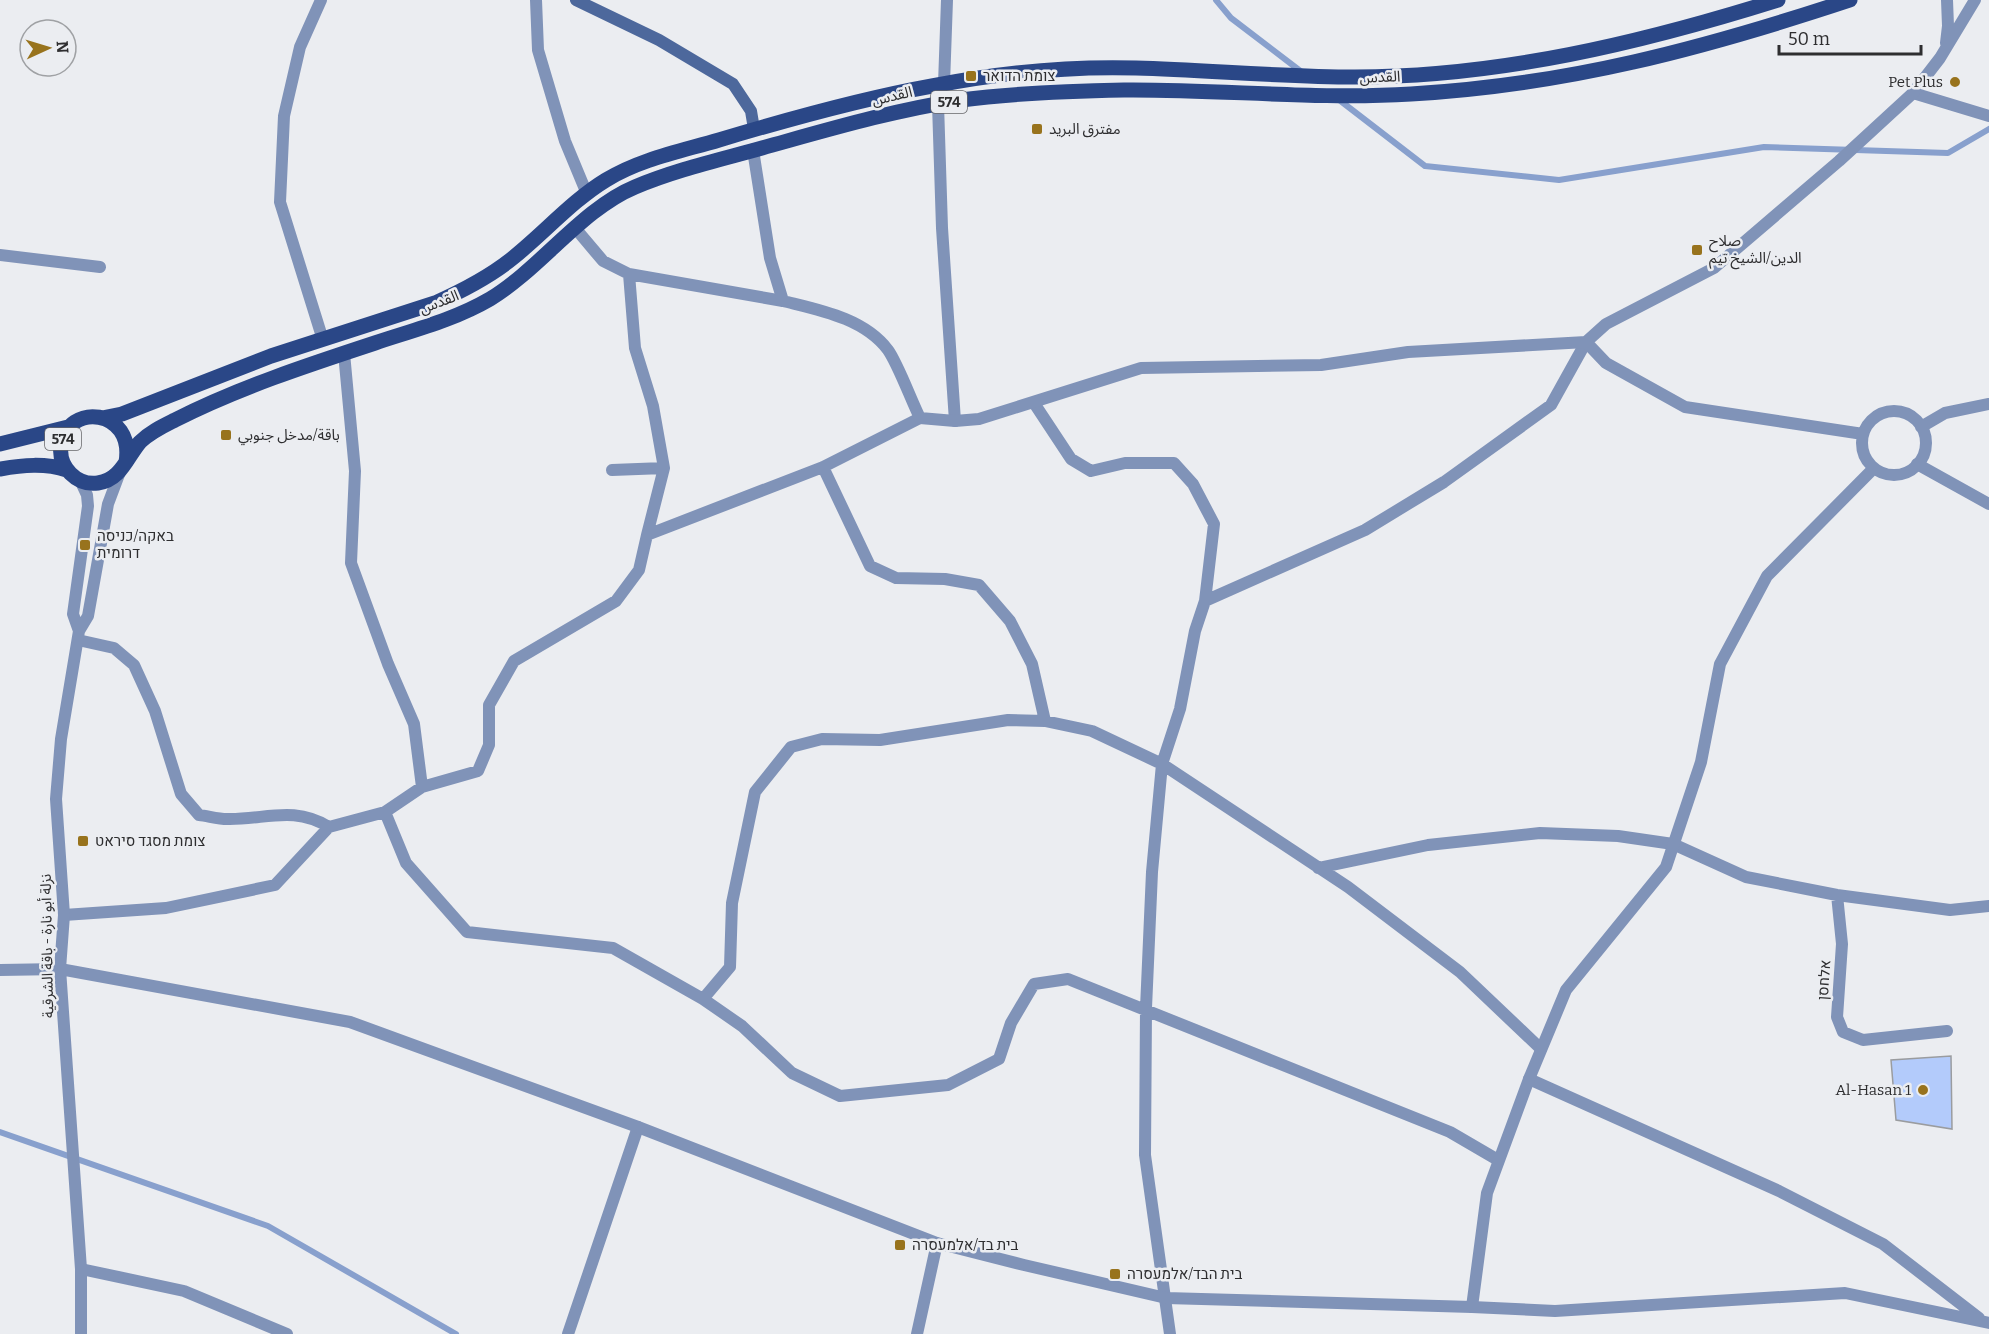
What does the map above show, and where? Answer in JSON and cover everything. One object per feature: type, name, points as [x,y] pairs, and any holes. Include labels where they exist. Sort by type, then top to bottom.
[{"type":"main road","points":[[576,0],[659,40],[733,84],[751,111],[754,129],[748,142],[753,150]]},
{"type":"main road","name":"القدس","points":[[102,418],[123,414],[271,356],[412,311],[458,292],[511,260],[587,194],[628,168],[754,129],[866,100],[944,84],[1005,75],[1089,68],[1356,77],[1422,75],[1614,46],[1693,27],[1778,0]]},
{"type":"main road","name":"القدس","points":[[123,467],[142,440],[177,418],[344,353],[468,311],[517,280],[601,206],[634,187],[753,150],[941,104],[1077,91],[1171,90],[1368,96],[1508,86],[1567,78],[1684,52],[1850,0]]},
{"type":"main road","points":[[941,104],[950,95],[949,89],[944,84]]},
{"type":"main road","name":"574","points":[[0,444],[72,426],[87,417],[102,418]]},
{"type":"main road","points":[[80,480],[101,483],[112,479],[123,467],[128,450],[122,431],[102,418]]},
{"type":"main road","name":"574","points":[[68,470],[62,457],[61,447],[63,437],[72,426]]},
{"type":"main road","name":"574","points":[[0,469],[54,465],[68,470],[80,480]]},
{"type":"street","points":[[321,0],[300,47],[284,116],[280,202],[323,340]]},
{"type":"street","points":[[536,0],[538,51],[565,141],[587,194]]},
{"type":"street","points":[[944,84],[948,0]]},
{"type":"street","points":[[1945,50],[1948,26],[1947,0]]},
{"type":"street","points":[[1205,601],[1365,530],[1444,482],[1551,405],[1586,342],[1606,324],[1714,268],[1914,93],[1945,50],[1975,0]]},
{"type":"street","points":[[1914,93],[1989,116]]},
{"type":"street","points":[[941,104],[942,228],[955,421]]},
{"type":"street","points":[[753,150],[770,258],[783,301]]},
{"type":"street","points":[[576,229],[603,261],[629,274],[783,301],[848,319],[888,350],[920,418]]},
{"type":"street","points":[[0,255],[100,267]]},
{"type":"street","points":[[64,915],[166,908],[275,885],[329,827],[385,812],[422,787],[478,771],[489,745],[489,705],[514,662],[616,601],[639,570],[664,468],[653,406],[635,348],[629,274]]},
{"type":"street","points":[[647,535],[823,467],[920,418],[955,421],[979,419],[1141,368],[1321,365],[1408,351],[1586,342],[1606,363],[1685,407],[1863,434]]},
{"type":"street","points":[[344,353],[355,471],[351,563],[388,664],[414,724],[422,787]]},
{"type":"street","points":[[1034,403],[1071,459],[1091,471],[1125,463],[1174,463],[1193,484],[1214,524],[1205,601],[1195,631],[1180,709],[1162,764],[1152,872],[1146,1008],[1145,1155],[1170,1334]]},
{"type":"street","points":[[1921,427],[1945,413],[1989,404]]},
{"type":"street","points":[[1895,411],[1915,419],[1921,427],[1925,448],[1917,464],[1906,472],[1897,475],[1887,474],[1874,468],[1864,455],[1863,434],[1875,417],[1895,411]]},
{"type":"street","points":[[1917,464],[1989,504]]},
{"type":"street","name":"نزلة أبو نارة - باقة الشرقية","points":[[81,1334],[81,1269],[60,969],[64,915],[56,799],[61,740],[78,636],[88,616],[108,504],[123,467]]},
{"type":"street","points":[[823,467],[870,566],[896,578],[945,579],[979,585],[1010,621],[1032,664],[1045,721]]},
{"type":"street","points":[[612,470],[664,468]]},
{"type":"street","points":[[1472,1307],[1487,1193],[1529,1079],[1566,990],[1666,867],[1701,762],[1720,664],[1767,576],[1874,468]]},
{"type":"street","name":"نزلة أبو نارة - باقة الشرقية","points":[[78,636],[73,614],[88,506],[87,495],[80,480]]},
{"type":"street","points":[[78,636],[114,648],[134,665],[155,711],[182,794],[199,815],[227,819],[278,814],[314,818],[329,827]]},
{"type":"street","points":[[703,999],[730,967],[732,903],[755,792],[791,747],[822,739],[880,740],[1008,720],[1045,721],[1092,731],[1162,764],[1318,867],[1460,972],[1541,1049]]},
{"type":"street","points":[[385,812],[406,863],[467,932],[613,948],[703,999],[742,1026],[792,1073],[840,1096],[948,1085],[999,1059],[1011,1023],[1034,984],[1068,979],[1146,1008],[1450,1132],[1498,1160]]},
{"type":"street","points":[[1318,867],[1428,845],[1540,834],[1618,836],[1673,844],[1746,877],[1837,895],[1950,910],[1989,906]]},
{"type":"street","name":"אלחסן","points":[[1837,895],[1842,944],[1837,1017],[1843,1032],[1863,1040],[1947,1031]]},
{"type":"street","points":[[0,970],[60,969],[350,1022],[638,1127],[937,1243],[1166,1298],[1555,1311],[1845,1293],[1986,1322]]},
{"type":"street","points":[[1529,1079],[1779,1191],[1883,1244],[1986,1322]]},
{"type":"street","points":[[568,1334],[638,1127]]},
{"type":"street","points":[[917,1334],[937,1243]]},
{"type":"street","points":[[81,1269],[184,1291],[287,1334]]},
{"type":"building","name":"Al-Hasan 1","points":[[1951,1056],[1952,1129],[1896,1120],[1891,1060]]},
{"type":"waterway","points":[[1216,0],[1231,18],[1303,73]]},
{"type":"waterway","points":[[1338,99],[1425,166],[1559,180],[1764,147],[1948,153],[1989,129]]},
{"type":"waterway","points":[[0,1132],[268,1226],[456,1334]]},
{"type":"place","name":"צומת הדואר","points":[[971,76]]},
{"type":"place","name":"Pet Plus","points":[[1955,82]]},
{"type":"place","name":"مفترق البريد","points":[[1037,129]]},
{"type":"place","name":"صلاح الدين/الشيخ تيم","points":[[1697,250]]},
{"type":"place","name":"باقة/مدخل جنوبي","points":[[226,435]]},
{"type":"place","name":"באקה/כניסה דרומית","points":[[85,545]]},
{"type":"place","name":"צומת מסגד סיראט","points":[[83,841]]},
{"type":"place","name":"Al-Hasan 1","points":[[1923,1090]]},
{"type":"place","name":"בית בד/אלמעסרה","points":[[900,1245]]},
{"type":"place","name":"בית הבד/אלמעסרה","points":[[1115,1274]]}]
